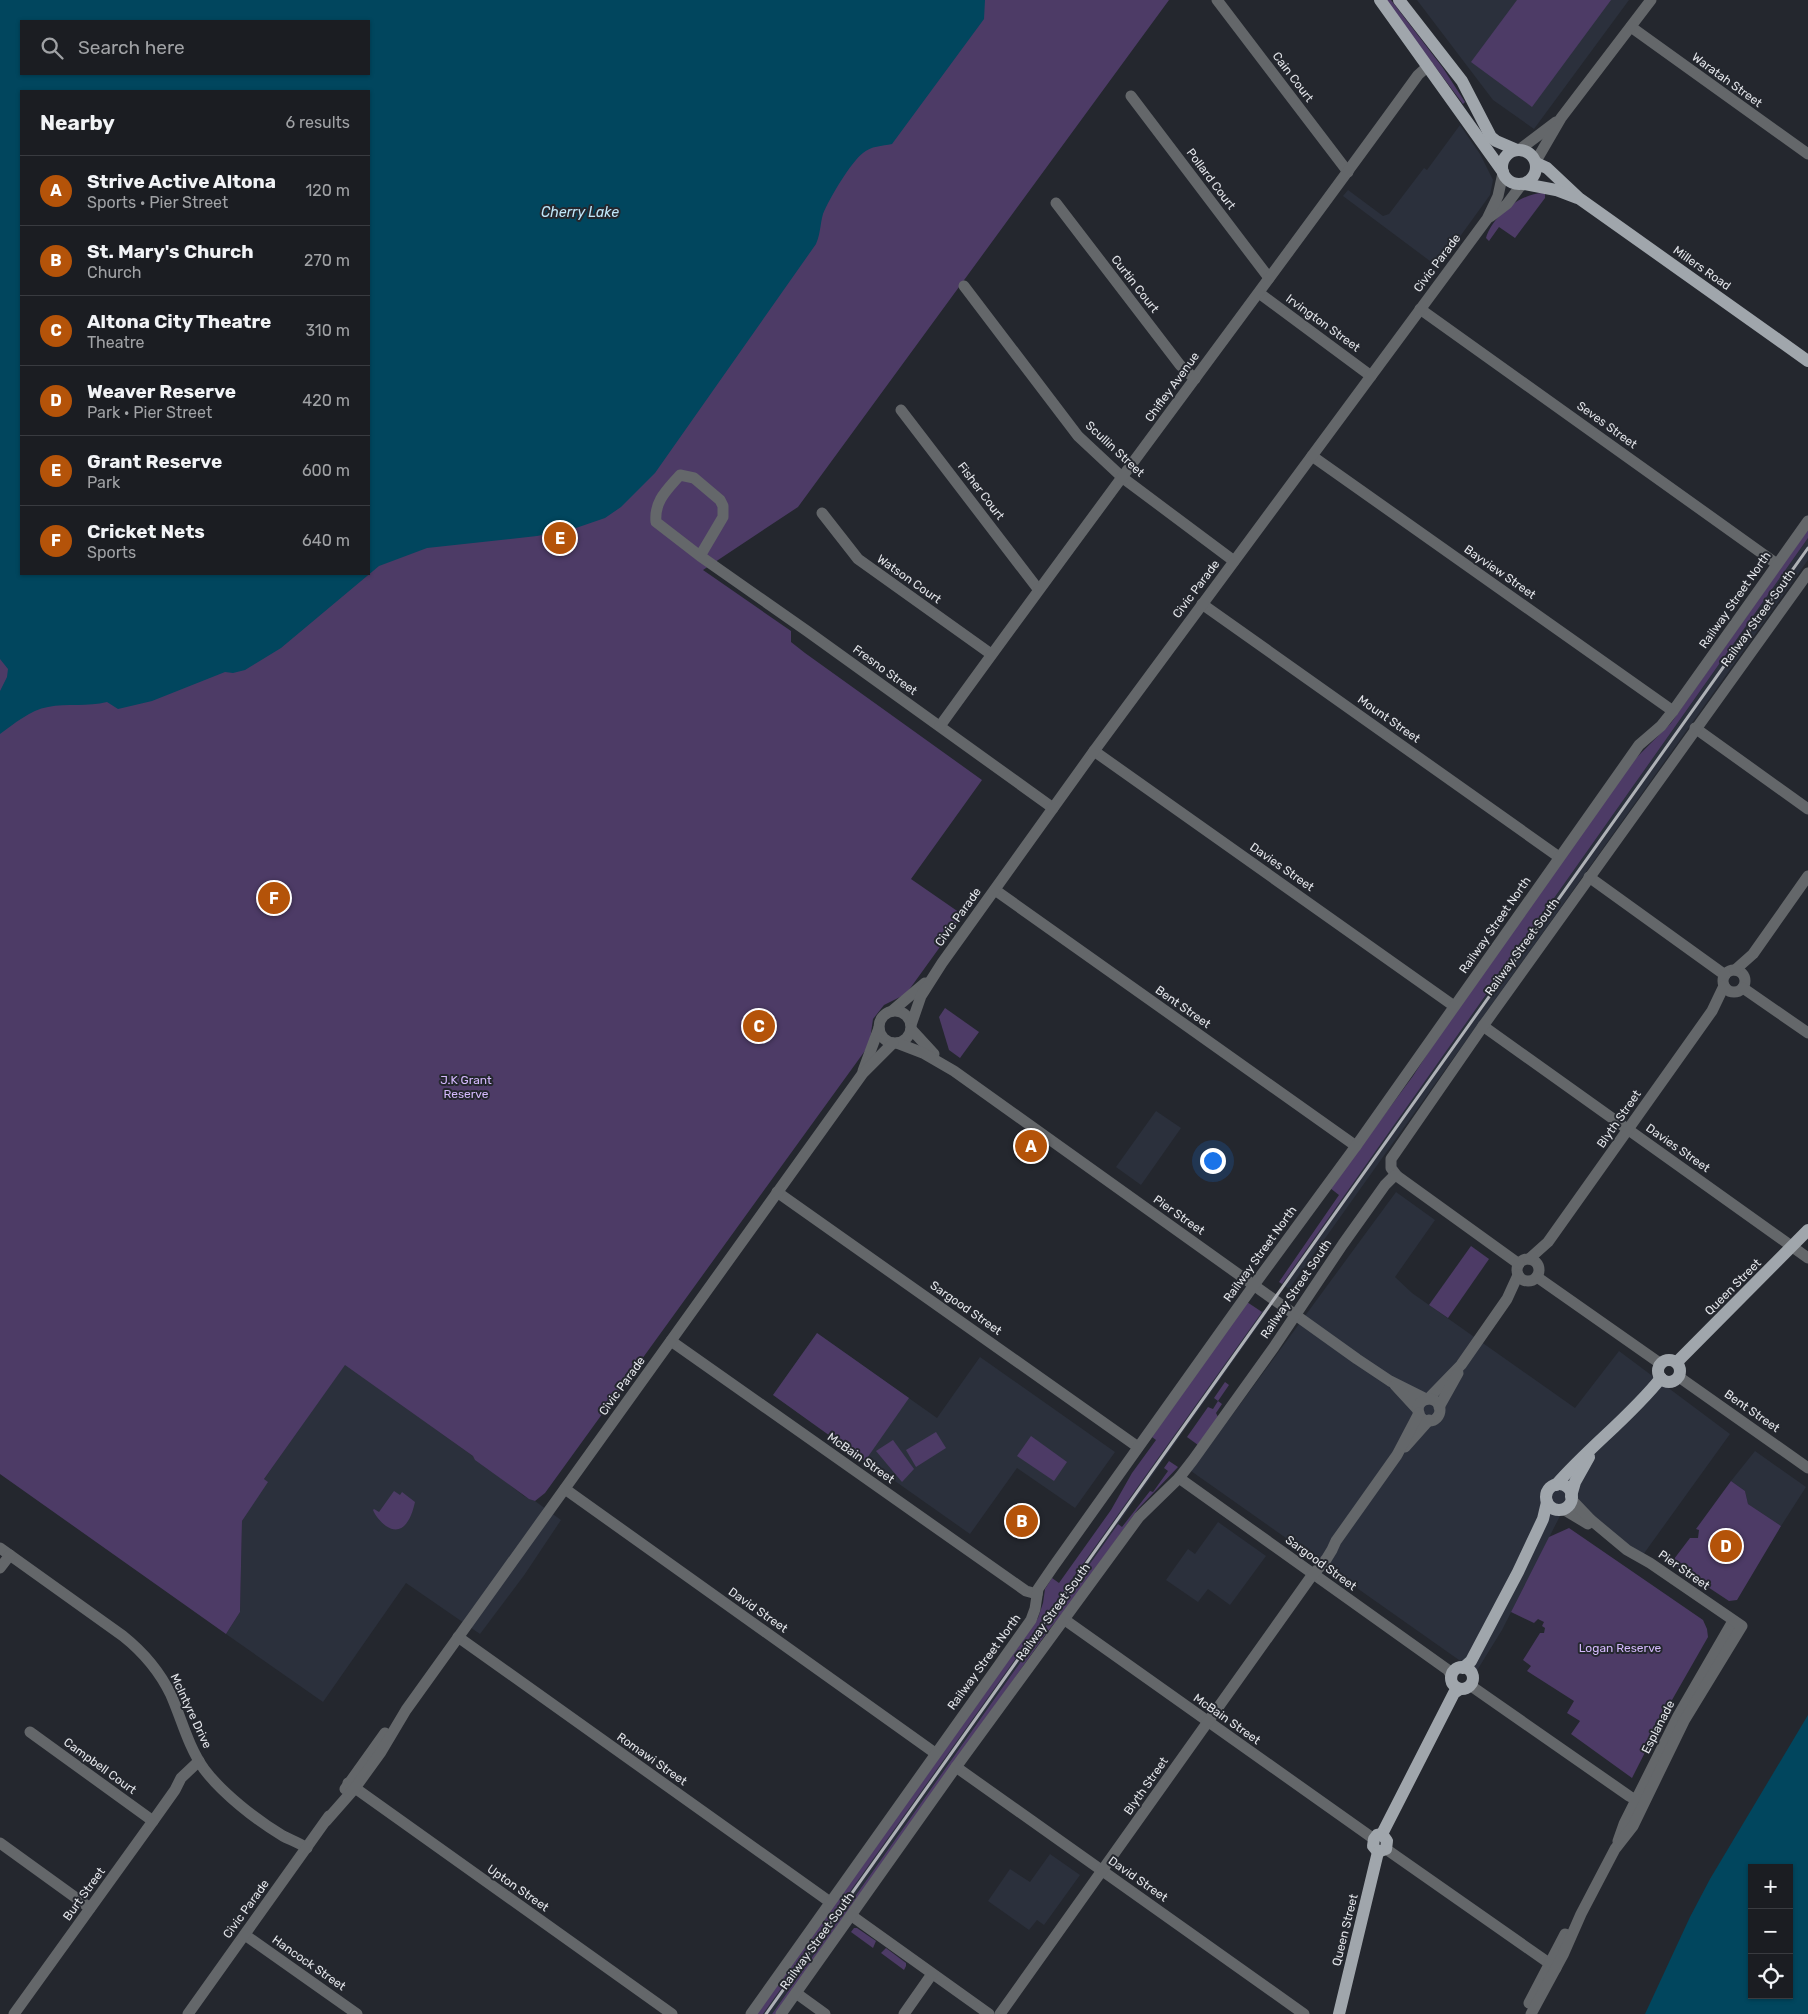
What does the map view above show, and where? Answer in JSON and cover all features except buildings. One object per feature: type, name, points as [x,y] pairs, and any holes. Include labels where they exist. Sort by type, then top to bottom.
[{"type":"main road","points":[[1380,0],[1509,181],[1523,184],[1529,182],[1536,174],[1536,162],[1529,153],[1496,141],[1491,136],[1462,81],[1399,0]]},
{"type":"main road","points":[[1503,172],[1502,167],[1505,158],[1518,150]]},
{"type":"main road","name":"Millers Road","points":[[1536,162],[1547,168],[1580,199],[1808,361]]},
{"type":"main road","name":"Millers Road","points":[[1523,184],[1556,190],[1580,199]]},
{"type":"main road","name":"Queen Street","points":[[1677,1362],[1808,1230]]},
{"type":"main road","points":[[1667,1360],[1677,1362],[1680,1368],[1679,1377],[1670,1382],[1661,1378],[1658,1371],[1661,1364],[1667,1360]]},
{"type":"main road","points":[[1382,1850],[1373,1846],[1518,1572],[1543,1519],[1547,1492],[1661,1378]]},
{"type":"main road","points":[[1518,1572],[1549,1523],[1566,1504],[1581,1470],[1598,1442]]},
{"type":"main road","points":[[1556,1485],[1566,1487],[1566,1504]]},
{"type":"main road","points":[[1546,1502],[1551,1508],[1566,1504]]},
{"type":"main road","name":"Queen Street","points":[[1338,2014],[1382,1850]]},
{"type":"street","name":"Cain Court","points":[[1217,0],[1348,172]]},
{"type":"street","points":[[1536,162],[1561,118],[1651,0]]},
{"type":"street","name":"Waratah Street","points":[[1631,27],[1808,154]]},
{"type":"street","name":"Chifley Avenue","points":[[940,726],[1038,589],[1123,478],[1418,75],[1428,66]]},
{"type":"street","name":"Pollard Court","points":[[1131,96],[1269,278]]},
{"type":"street","points":[[1518,150],[1561,118]]},
{"type":"street","name":"Civic Parade","points":[[911,1027],[917,1005],[932,978],[1053,808],[1487,219],[1500,191],[1503,172]]},
{"type":"street","name":"Civic Parade","points":[[1487,219],[1507,204],[1523,184]]},
{"type":"street","name":"Curtin Court","points":[[1056,203],[1180,365],[1195,379]]},
{"type":"street","name":"Scullin Street","points":[[964,286],[1078,436],[1123,478],[1234,561]]},
{"type":"street","name":"Irvington Street","points":[[1259,293],[1371,376]]},
{"type":"street","name":"Seves Street","points":[[1420,309],[1777,564]]},
{"type":"street","name":"Fisher Court","points":[[901,410],[1038,589]]},
{"type":"street","name":"Bayview Street","points":[[1312,456],[1673,711]]},
{"type":"street","name":"Fresno Street","points":[[700,556],[723,517],[724,506],[720,500],[694,478],[680,475],[661,497],[655,511],[656,522],[700,556],[1053,808]]},
{"type":"street","name":"Watson Court","points":[[822,514],[858,559],[991,654]]},
{"type":"street","name":"Railway Street North","points":[[751,2014],[1030,1620],[1035,1609],[1037,1594],[1045,1578],[1254,1285],[1356,1146],[1639,744],[1661,726],[1673,711],[1808,521]]},
{"type":"street","name":"Railway Street South","points":[[781,2014],[956,1767],[1139,1517],[1179,1478],[1274,1347],[1380,1192],[1390,1180],[1397,1176],[1391,1168],[1391,1159],[1695,728],[1806,579]]},
{"type":"street","name":"Mount Street","points":[[1202,604],[1559,857]]},
{"type":"street","points":[[1695,728],[1808,809]]},
{"type":"street","name":"Davies Street","points":[[1094,751],[1454,1006]]},
{"type":"street","name":"Blyth Street","points":[[1427,1399],[1461,1365],[1528,1270],[1545,1254],[1548,1242],[1734,981],[1740,964],[1753,954],[1808,876]]},
{"type":"street","points":[[1589,877],[1808,1033]]},
{"type":"street","name":"Bent Street","points":[[995,890],[1356,1146]]},
{"type":"street","name":"Civic Parade","points":[[892,1011],[932,978]]},
{"type":"street","points":[[892,1011],[902,1013],[909,1020],[911,1027],[908,1037],[895,1043],[885,1040],[878,1028],[884,1016],[892,1011]]},
{"type":"street","name":"Davies Street","points":[[1483,1026],[1808,1258]]},
{"type":"street","name":"Pier Street","points":[[911,1027],[926,1047],[954,1071],[1390,1380],[1427,1399]]},
{"type":"street","name":"Civic Parade","points":[[862,1073],[878,1028]]},
{"type":"street","name":"Civic Parade","points":[[188,2014],[326,1821],[381,1752],[403,1714],[862,1073],[895,1043]]},
{"type":"street","name":"Pier Street","points":[[895,1043],[923,1053],[954,1071]]},
{"type":"street","points":[[1397,1176],[1661,1364]]},
{"type":"street","name":"Sargood Street","points":[[777,1192],[1138,1447]]},
{"type":"street","name":"McBain Street","points":[[671,1341],[1026,1591],[1037,1594]]},
{"type":"street","name":"Blyth Street","points":[[1439,1406],[1456,1378],[1461,1365]]},
{"type":"street","name":"Bent Street","points":[[1679,1377],[1808,1468]]},
{"type":"street","name":"Pier Street","points":[[1390,1380],[1418,1411]]},
{"type":"street","points":[[1427,1399],[1435,1401],[1439,1406],[1438,1415],[1434,1419],[1422,1418],[1418,1411],[1421,1402],[1427,1399]]},
{"type":"street","name":"Blyth Street","points":[[1397,1455],[1418,1411]]},
{"type":"street","name":"Blyth Street","points":[[1000,2014],[1313,1574],[1317,1561],[1326,1548],[1336,1541],[1397,1455],[1428,1420]]},
{"type":"street","name":"Sargood Street","points":[[1179,1478],[1640,1802]]},
{"type":"street","name":"David Street","points":[[565,1489],[935,1753]]},
{"type":"street","name":"Pier Street","points":[[1566,1504],[1737,1623]]},
{"type":"street","points":[[0,1568],[5,1551]]},
{"type":"street","name":"McIntyre Drive","points":[[5,1551],[123,1636],[146,1658],[170,1694],[187,1738],[202,1765],[231,1798],[304,1851]]},
{"type":"street","name":"McBain Street","points":[[1065,1620],[1208,1722],[1378,1837]]},
{"type":"street","name":"Esplanade","points":[[1531,2014],[1566,1933],[1581,1914],[1615,1849],[1624,1824],[1640,1802],[1737,1623]]},
{"type":"street","name":"Romawi Street","points":[[458,1637],[830,1902]]},
{"type":"street","name":"Campbell Court","points":[[30,1732],[153,1821]]},
{"type":"street","name":"Burt Street","points":[[14,2014],[175,1790],[184,1773],[202,1765]]},
{"type":"street","name":"David Street","points":[[956,1767],[1304,2014]]},
{"type":"street","name":"Upton Street","points":[[352,1786],[672,2014]]},
{"type":"street","points":[[0,1843],[90,1908]]},
{"type":"street","points":[[1382,1850],[1553,1966]]},
{"type":"street","points":[[852,1916],[989,2014]]},
{"type":"street","name":"Hancock Street","points":[[245,1935],[356,2014]]},
{"type":"street","name":"Esplanade","points":[[1524,2014],[1553,1966]]},
{"type":"street","points":[[904,2014],[932,1974]]},
{"type":"street","points":[[796,1993],[825,2014]]},
{"type":"shaded area","points":[[1417,0],[1629,0],[1534,129],[1493,100]]},
{"type":"shaded area","points":[[1460,125],[1480,154],[1493,180],[1490,195],[1438,267],[1343,196],[1348,190],[1383,216],[1389,214],[1424,168],[1427,170]]},
{"type":"shaded area","points":[[1808,538],[1808,560],[1289,1289],[1282,1284]]},
{"type":"shaded area","points":[[1156,1111],[1181,1128],[1141,1185],[1116,1167]]},
{"type":"shaded area","points":[[1396,1192],[1435,1220],[1395,1277],[1412,1293],[1575,1408],[1619,1351],[1730,1434],[1640,1559],[1577,1518],[1564,1514],[1560,1516],[1502,1630],[1476,1672],[1191,1471]]},
{"type":"shaded area","points":[[1263,1310],[1267,1313],[772,2014],[763,2014]]},
{"type":"shaded area","points":[[817,1333],[937,1418],[980,1357],[1115,1452],[1075,1508],[1017,1468],[970,1534],[773,1395]]},
{"type":"shaded area","points":[[345,1364],[473,1456],[524,1496],[535,1501],[561,1520],[525,1574],[480,1634],[406,1583],[323,1702],[226,1634],[240,1612],[242,1521],[267,1482],[264,1479]]},
{"type":"shaded area","points":[[1755,1451],[1806,1487],[1781,1526],[1748,1504],[1745,1491],[1731,1481]]},
{"type":"shaded area","points":[[1218,1522],[1266,1556],[1230,1605],[1208,1589],[1198,1602],[1166,1580],[1188,1549],[1195,1554]]},
{"type":"shaded area","points":[[1050,1854],[1080,1875],[1044,1925],[1037,1920],[1029,1930],[988,1901],[1010,1869],[1030,1882]]},
{"type":"green space","name":"J.K Grant Reserve","points":[[0,0],[1169,0],[798,507],[703,570],[791,631],[791,642],[805,653],[982,780],[911,879],[963,915],[906,994],[884,1005],[873,1019],[867,1048],[545,1493],[535,1501],[529,1499],[475,1460],[473,1456],[345,1365],[264,1479],[268,1482],[242,1521],[240,1612],[226,1634],[0,1474]]},
{"type":"green space","points":[[1385,0],[1391,0],[1443,68],[1465,102],[1463,104]]},
{"type":"green space","points":[[1517,0],[1611,0],[1532,107],[1471,62]]},
{"type":"green space","points":[[1545,193],[1545,198],[1515,238],[1499,227],[1489,241],[1486,238],[1494,222],[1509,207],[1526,197]]},
{"type":"green space","points":[[1808,529],[1808,538],[1282,1284],[1279,1282],[1339,1195],[1330,1188],[1413,1076],[1453,1014],[1633,761],[1671,723]]},
{"type":"green space","points":[[945,1008],[979,1032],[960,1058],[949,1050],[939,1017]]},
{"type":"green space","points":[[1471,1246],[1489,1259],[1448,1318],[1429,1305]]},
{"type":"green space","points":[[1247,1302],[1262,1312],[763,2014],[755,2014],[1038,1618],[1045,1589],[1052,1578],[1059,1583],[1111,1510],[1132,1473],[1156,1440],[1152,1437]]},
{"type":"green space","points":[[817,1333],[909,1398],[865,1461],[773,1395]]},
{"type":"green space","points":[[1225,1382],[1229,1385],[1218,1401],[1214,1398]]},
{"type":"green space","points":[[1218,1401],[1222,1404],[1216,1413],[1218,1417],[1198,1445],[1187,1437],[1208,1407],[1213,1409]]},
{"type":"green space","points":[[936,1432],[946,1448],[916,1467],[906,1450]]},
{"type":"green space","points":[[1031,1436],[1067,1462],[1054,1481],[1017,1456]]},
{"type":"green space","points":[[893,1440],[914,1469],[902,1482],[876,1451]]},
{"type":"green space","points":[[1169,1461],[1178,1467],[1138,1509],[1067,1608],[1048,1631],[776,2014],[772,2014],[1118,1524],[1122,1527],[1150,1491],[1153,1492],[1168,1471],[1164,1468]]},
{"type":"green space","points":[[1731,1481],[1745,1491],[1748,1504],[1781,1526],[1737,1600],[1729,1601],[1664,1558],[1667,1555],[1674,1559],[1690,1538],[1698,1538],[1699,1530],[1696,1529]]},
{"type":"green space","points":[[394,1491],[400,1495],[402,1492],[415,1502],[406,1524],[398,1529],[386,1526],[378,1519],[373,1510],[379,1512]]},
{"type":"green space","name":"Logan Reserve","points":[[1569,1528],[1703,1620],[1707,1629],[1708,1637],[1668,1707],[1632,1778],[1571,1734],[1580,1721],[1567,1713],[1574,1701],[1527,1671],[1531,1666],[1523,1660],[1540,1633],[1544,1633],[1545,1628],[1542,1626],[1544,1622],[1538,1619],[1534,1623],[1511,1612],[1549,1537]]},
{"type":"green space","points":[[854,1928],[857,1928],[876,1941],[873,1948],[851,1932]]},
{"type":"green space","points":[[886,1948],[906,1963],[904,1970],[881,1953]]},
{"type":"water","name":"Cherry Lake","points":[[0,0],[985,0],[984,19],[892,144],[869,149],[858,158],[847,172],[826,207],[816,244],[655,473],[621,507],[605,518],[573,529],[537,536],[427,548],[379,566],[370,574],[370,90],[20,90],[20,575],[368,575],[281,648],[245,670],[233,673],[225,672],[152,701],[118,709],[107,702],[48,707],[29,714],[0,734],[0,691],[7,677],[8,669],[0,659]]},
{"type":"water","points":[[1808,1715],[1808,2014],[1645,2014],[1690,1917],[1710,1879]]},
{"type":"railway","points":[[766,2014],[1808,548]]},
{"type":"place","name":"Grant Reserve","points":[[560,538]]},
{"type":"place","name":"Cricket Nets","points":[[274,898]]},
{"type":"place","name":"Altona City Theatre","points":[[759,1026]]},
{"type":"place","name":"Strive Active Altona","points":[[1031,1146]]},
{"type":"place","name":"St. Mary's Church","points":[[1022,1521]]},
{"type":"place","name":"Weaver Reserve","points":[[1726,1546]]}]
